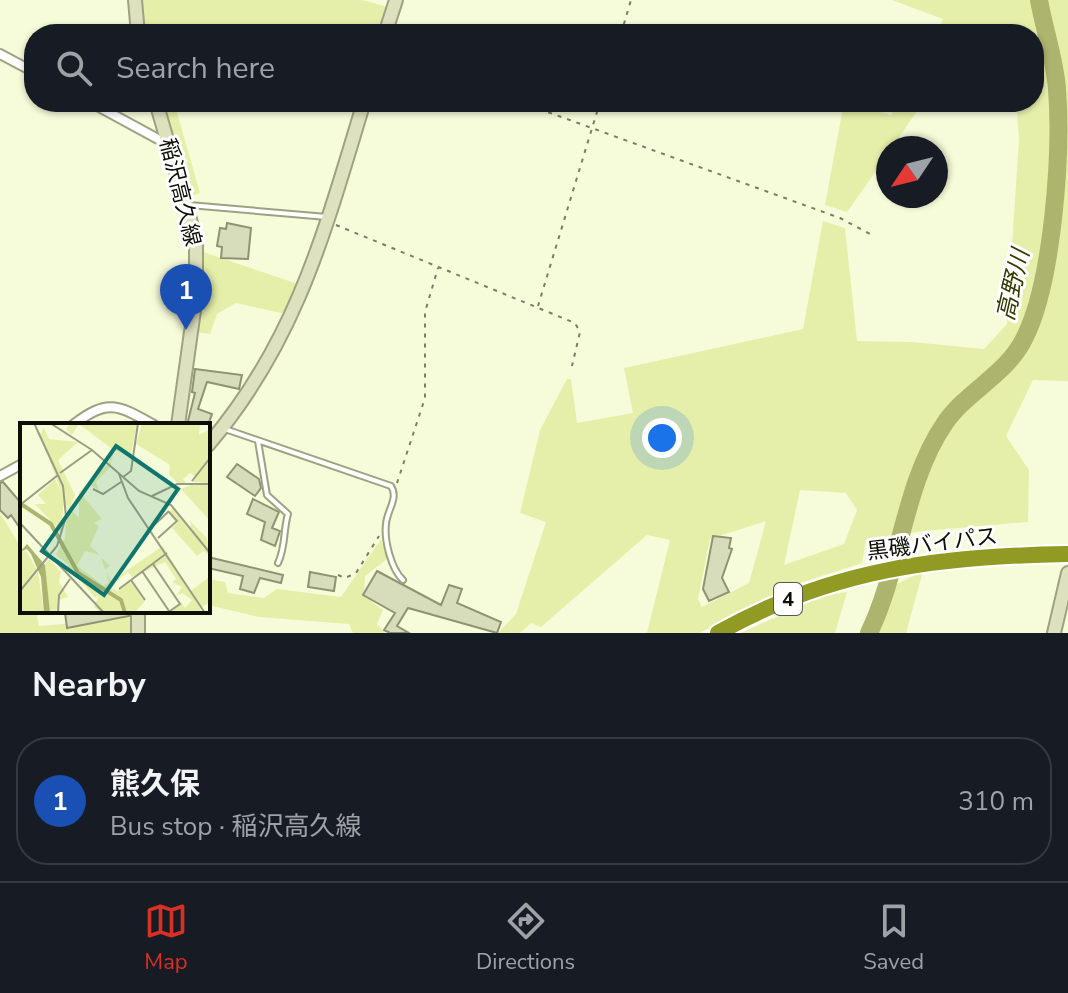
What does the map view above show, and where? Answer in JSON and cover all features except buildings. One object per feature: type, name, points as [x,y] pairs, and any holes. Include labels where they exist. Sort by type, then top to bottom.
[{"type":"highway","name":"黒磯バイパス","points":[[718,633],[808,591],[862,573],[917,562],[1068,554]]},
{"type":"street","points":[[135,0],[137,24]]},
{"type":"street","points":[[387,24],[391,1]]},
{"type":"street","points":[[0,54],[24,67]]},
{"type":"street","points":[[109,112],[170,145]]},
{"type":"street","name":"稲沢高久線","points":[[159,112],[189,205],[196,240],[196,296],[178,423]]},
{"type":"street","points":[[210,443],[281,340],[299,304],[361,112]]},
{"type":"street","points":[[76,423],[97,408],[114,405],[150,423]]},
{"type":"street","points":[[0,476],[20,465]]},
{"type":"street","points":[[1054,633],[1068,573]]},
{"type":"lane","points":[[189,205],[328,220]]},
{"type":"lane","points":[[222,429],[387,483],[394,490],[386,523],[394,567],[403,580]]},
{"type":"lane","points":[[258,441],[267,495],[288,514],[284,527],[286,546],[278,563]]},
{"type":"path","points":[[624,24],[631,0]]},
{"type":"path","points":[[548,112],[840,218],[872,235]]},
{"type":"path","points":[[538,308],[597,112]]},
{"type":"path","points":[[328,220],[578,326],[580,332],[572,366]]},
{"type":"path","points":[[394,490],[425,398],[425,312],[439,267]]},
{"type":"path","points":[[338,575],[345,578],[356,573],[386,523]]},
{"type":"green space","points":[[140,0],[362,0],[388,7],[383,24],[143,24]]},
{"type":"green space","points":[[892,0],[1068,0],[1068,381],[1033,380],[1006,436],[1029,470],[1028,522],[924,531],[866,540],[862,563],[800,583],[699,633],[647,633],[670,540],[647,535],[541,627],[531,623],[520,633],[498,633],[516,614],[546,522],[520,513],[540,430],[567,379],[571,379],[577,423],[633,413],[624,368],[803,329],[823,221],[845,228],[857,341],[912,342],[984,349],[1007,324],[1019,138],[1017,112],[1044,112],[1044,24],[941,24],[943,19]],"holes":[[[800,490],[846,493],[857,510],[844,544],[784,565]],[[766,521],[749,583],[702,607],[698,599],[710,539]]]},
{"type":"green space","points":[[166,112],[177,112],[200,193],[193,196]]},
{"type":"green space","points":[[842,112],[891,115],[893,112],[916,112],[900,136],[876,136],[876,171],[847,212],[825,205]]},
{"type":"green space","points":[[203,252],[298,284],[285,314],[236,303],[217,314],[210,334],[196,332]]},
{"type":"green space","points":[[0,513],[20,546],[20,613],[36,613],[39,626],[121,619],[121,613],[141,613],[131,633],[0,633]]},
{"type":"green space","points":[[381,539],[387,559],[365,576],[364,596],[383,610],[377,624],[385,633],[353,633],[349,624],[259,617],[210,605],[210,579],[225,582],[228,593],[264,598],[277,589],[341,597]]},
{"type":"green space","points":[[923,571],[906,633],[877,633],[893,586]]},
{"type":"green space","points":[[847,592],[835,633],[741,633],[823,596]]},
{"type":"waterway","name":"高野川","points":[[869,633],[880,608],[911,499],[931,447],[954,412],[1016,352],[1034,315],[1049,252],[1058,147],[1057,89],[1039,0]]},
{"type":"place","name":"熊久保","points":[[186,330]]}]
